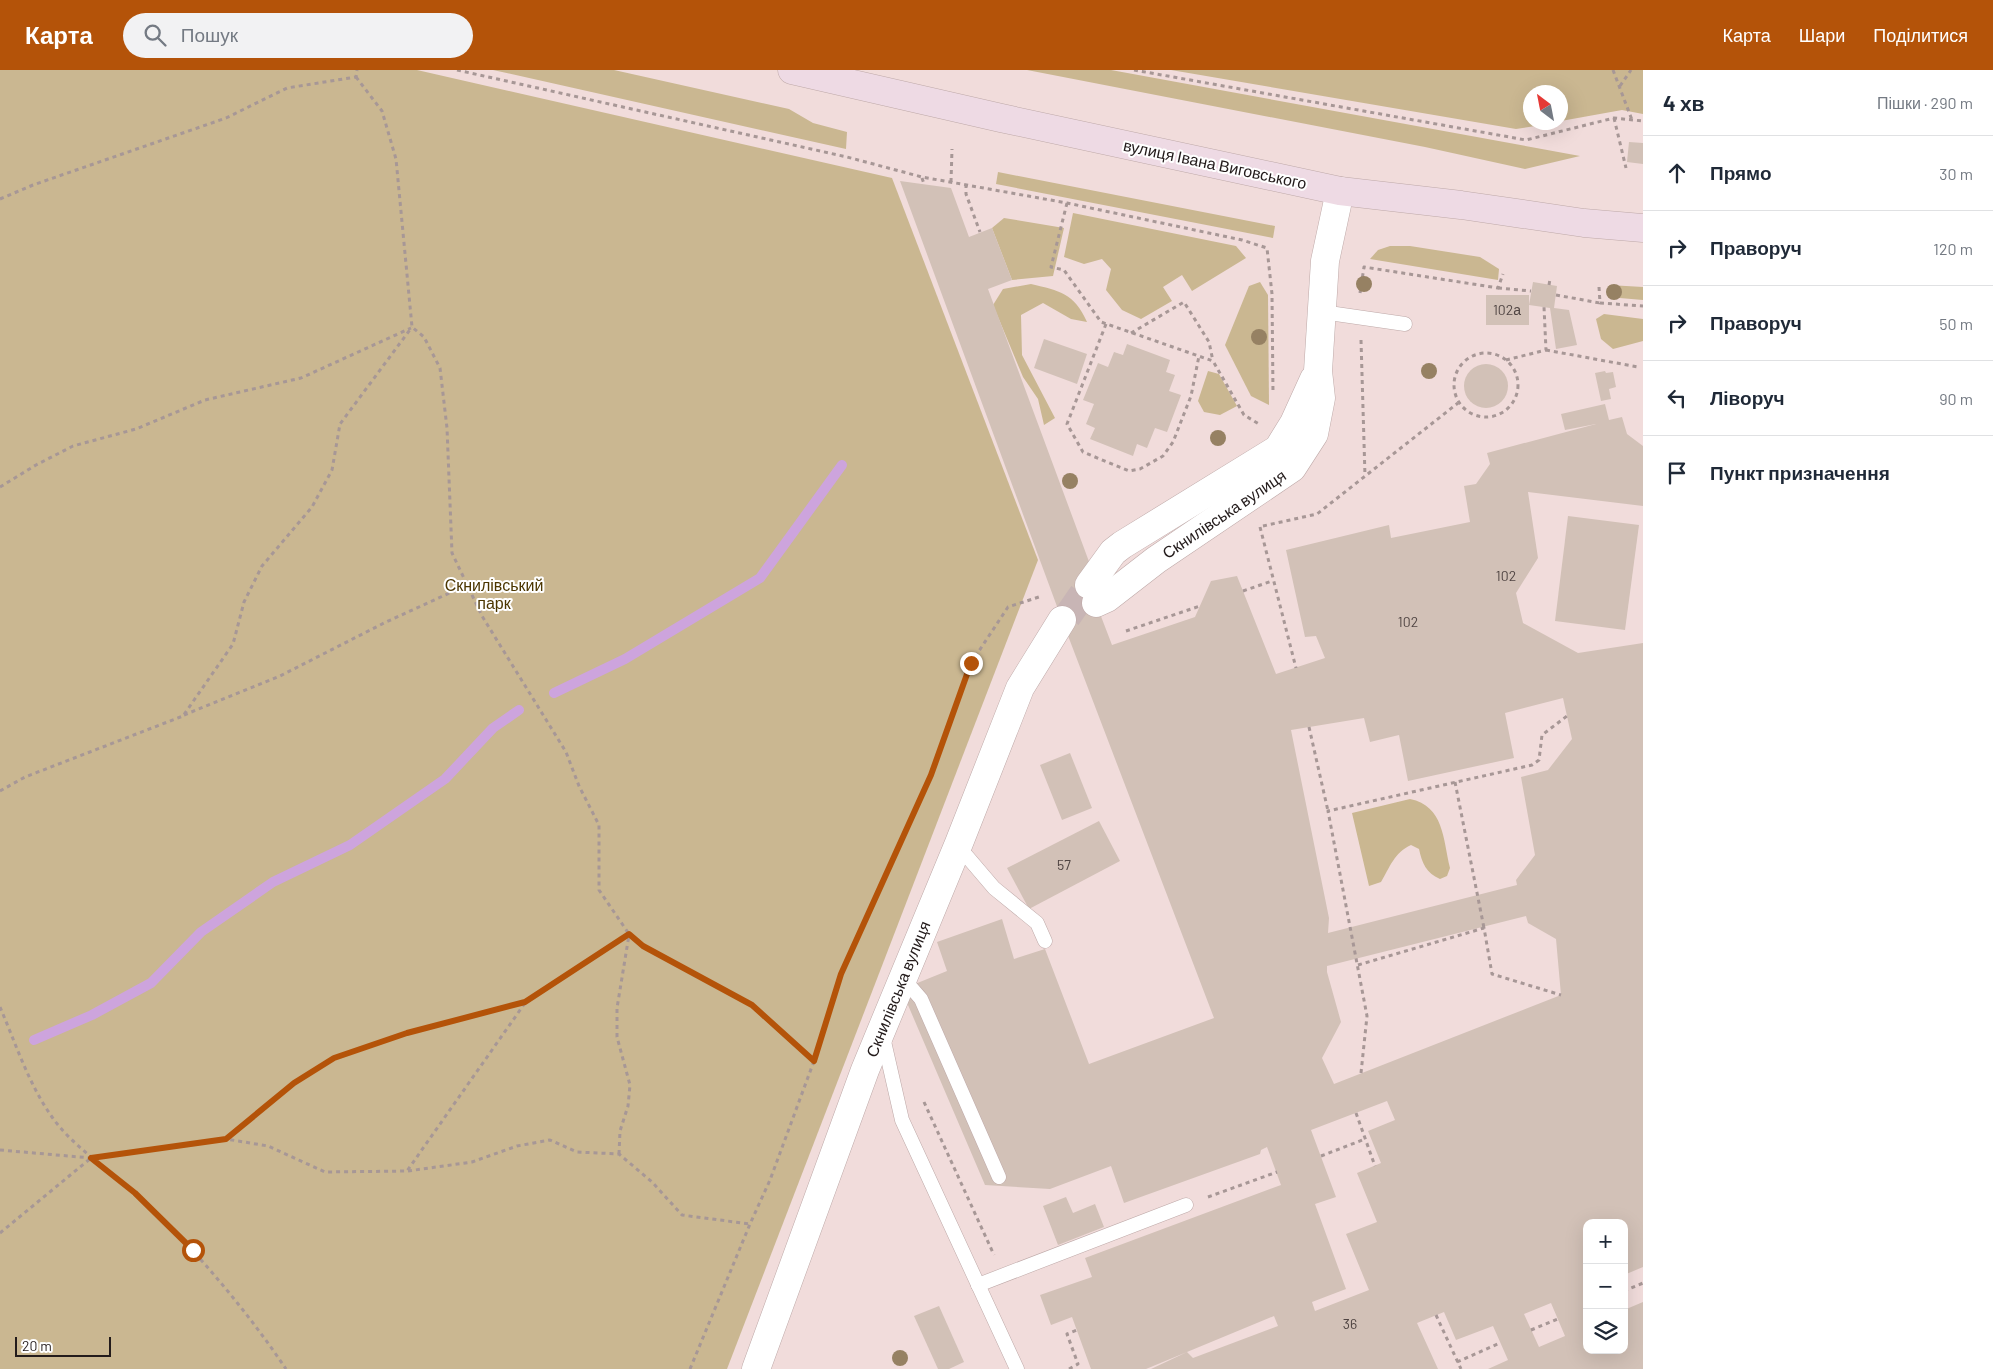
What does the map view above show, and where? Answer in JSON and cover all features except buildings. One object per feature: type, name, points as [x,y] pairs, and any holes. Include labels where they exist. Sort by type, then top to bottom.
[{"type":"main road","name":"вулиця Івана Виговського","points":[[792,70],[1001,118],[1340,191],[1461,205],[1584,223],[1643,228]]},
{"type":"street","name":"Скнилівська вулиця","points":[[1092,594],[1107,598],[1156,560],[1292,468],[1314,434],[1321,398],[1318,371],[1325,261],[1340,191]]},
{"type":"street","name":"Скнилівська вулиця","points":[[756,1369],[865,1070],[902,976],[959,843],[1020,688],[1062,620]]},
{"type":"lane","points":[[1322,312],[1405,324]]},
{"type":"lane","points":[[959,843],[959,847],[994,888],[1037,923],[1045,942]]},
{"type":"lane","points":[[902,976],[921,999],[999,1177]]},
{"type":"lane","points":[[881,1032],[902,1120],[1017,1369]]},
{"type":"lane","points":[[978,1285],[1186,1205]]},
{"type":"path","points":[[183,716],[233,644],[244,602],[262,566],[316,500],[332,470],[340,424],[412,328],[396,159],[382,111],[356,77],[357,70]]},
{"type":"path","points":[[457,70],[847,157],[922,177],[1067,203],[1242,240],[1267,248],[1272,294],[1273,396]]},
{"type":"path","points":[[1134,70],[1526,140],[1614,118],[1643,121]]},
{"type":"path","points":[[1613,70],[1632,120]]},
{"type":"path","points":[[1620,86],[1631,70]]},
{"type":"path","points":[[0,199],[226,118],[287,88],[356,77]]},
{"type":"path","points":[[1614,118],[1626,168]]},
{"type":"path","points":[[951,182],[952,149]]},
{"type":"path","points":[[922,177],[924,184]]},
{"type":"path","points":[[966,184],[966,194],[980,232]]},
{"type":"path","points":[[1067,203],[1051,267],[1064,270],[1101,322],[1213,361]]},
{"type":"path","points":[[1360,295],[1364,267],[1498,288],[1532,291]]},
{"type":"path","points":[[1498,288],[1503,274]]},
{"type":"path","points":[[1549,285],[1550,279]]},
{"type":"path","points":[[1600,288],[1600,303]]},
{"type":"path","points":[[1556,295],[1600,303],[1643,306]]},
{"type":"path","points":[[1131,333],[1184,302],[1208,342],[1213,361],[1244,414],[1266,428]]},
{"type":"path","points":[[1544,307],[1546,350]]},
{"type":"path","points":[[1106,324],[1068,424],[1083,452],[1129,470],[1140,469],[1163,456],[1173,442],[1191,396],[1199,356]]},
{"type":"path","points":[[0,487],[36,465],[74,446],[136,429],[206,400],[301,378],[412,328]]},
{"type":"path","points":[[412,328],[424,338],[440,368],[448,428],[452,553],[482,616],[566,752],[579,786],[599,825],[600,890],[629,934],[643,946],[752,1005],[814,1061]]},
{"type":"path","points":[[1361,336],[1365,477]]},
{"type":"path","points":[[1506,360],[1517,377],[1516,397],[1511,406],[1494,417],[1484,418],[1470,413],[1458,403],[1453,384],[1455,374],[1468,358],[1487,353],[1506,360],[1546,350],[1638,367]]},
{"type":"path","points":[[1260,526],[1317,514],[1458,403]]},
{"type":"path","points":[[1259,520],[1272,581],[1296,668]]},
{"type":"path","points":[[1243,591],[1272,581]]},
{"type":"path","points":[[0,791],[25,777],[280,676],[384,623],[467,585]]},
{"type":"path","points":[[690,1369],[770,1180],[814,1061],[841,974],[931,775],[971,663],[1008,607],[1043,596]]},
{"type":"path","points":[[1126,631],[1200,606]]},
{"type":"path","points":[[1328,811],[1532,765],[1540,760],[1542,735],[1567,716]]},
{"type":"path","points":[[1309,727],[1328,811],[1367,1016],[1361,1074]]},
{"type":"path","points":[[1454,782],[1492,974],[1561,995]]},
{"type":"path","points":[[1358,964],[1484,928]]},
{"type":"path","points":[[226,1139],[294,1083],[334,1058],[407,1033],[525,1002],[629,934]]},
{"type":"path","points":[[620,1154],[620,1131],[628,1106],[630,1085],[617,1037],[617,1008],[620,983],[627,958],[629,934]]},
{"type":"path","points":[[407,1171],[525,1002]]},
{"type":"path","points":[[0,1007],[23,1061],[50,1114],[91,1158],[135,1193],[193,1250],[286,1369]]},
{"type":"path","points":[[926,1109],[1004,1275]]},
{"type":"path","points":[[1356,1113],[1375,1166]]},
{"type":"path","points":[[0,1150],[91,1158],[226,1139],[268,1146],[325,1172],[407,1171],[472,1162],[517,1146],[550,1140],[577,1152],[620,1154],[652,1182],[682,1215],[750,1224]]},
{"type":"path","points":[[1321,1156],[1365,1139]]},
{"type":"path","points":[[0,1234],[91,1158]]},
{"type":"path","points":[[1186,1205],[1276,1172]]},
{"type":"path","points":[[1628,1288],[1643,1282]]},
{"type":"path","points":[[1436,1315],[1461,1369]]},
{"type":"path","points":[[1531,1330],[1558,1319]]},
{"type":"path","points":[[1069,1369],[1078,1364],[1067,1334],[1077,1330]]},
{"type":"path","points":[[1457,1362],[1500,1343]]},
{"type":"green space","name":"Скнилівський парк","points":[[0,70],[417,70],[892,178],[1038,560],[727,1369],[0,1369]]},
{"type":"green space","points":[[493,70],[614,70],[789,109],[813,123],[847,132],[846,149]]},
{"type":"green space","points":[[1027,70],[1111,70],[1580,156],[1525,169],[1425,147]]},
{"type":"green space","points":[[1171,70],[1643,70],[1643,114],[1622,110],[1568,120],[1568,85],[1523,85],[1523,128],[1516,129]]},
{"type":"green space","points":[[998,172],[1275,226],[1273,238],[996,184]]},
{"type":"green space","points":[[1073,213],[1236,246],[1246,258],[1192,291],[1182,275],[1163,287],[1172,301],[1141,319],[1122,310],[1106,290],[1111,269],[1102,259],[1084,264],[1064,257]]},
{"type":"green space","points":[[1004,218],[1064,228],[1053,276],[1012,280],[992,228]]},
{"type":"green space","points":[[1390,246],[1410,246],[1480,257],[1499,269],[1498,280],[1370,259],[1378,250]]},
{"type":"green space","points":[[1260,282],[1268,295],[1269,405],[1251,396],[1225,345],[1249,286]]},
{"type":"green space","points":[[1031,284],[1058,291],[1071,299],[1082,312],[1087,322],[1071,319],[1043,303],[1021,315],[1022,355],[1055,418],[1044,425],[1038,399],[1023,377],[993,305],[1003,289]]},
{"type":"green space","points":[[1609,285],[1643,287],[1643,300],[1608,297]]},
{"type":"green space","points":[[1604,314],[1643,319],[1643,341],[1613,349],[1601,339],[1596,319]]},
{"type":"green space","points":[[1208,371],[1219,374],[1237,406],[1220,415],[1204,412],[1198,401]]},
{"type":"green space","points":[[1410,799],[1421,803],[1436,816],[1443,835],[1450,868],[1447,876],[1440,879],[1431,874],[1423,863],[1419,849],[1411,845],[1396,856],[1381,882],[1369,886],[1352,813]]},
{"type":"waterway","points":[[554,693],[625,659],[760,578],[842,465]]},
{"type":"waterway","points":[[34,1040],[92,1015],[151,983],[201,932],[273,882],[350,845],[445,779],[493,728],[519,710]]},
{"type":"tunnel","points":[[1067,617],[1089,585]]},
{"type":"route","points":[[193,1250],[135,1193],[91,1158],[177,1144],[226,1139],[294,1083],[334,1058],[407,1033],[525,1002],[629,934],[643,946],[752,1005],[814,1061],[841,974],[939,757],[945,734],[971,663]]}]
